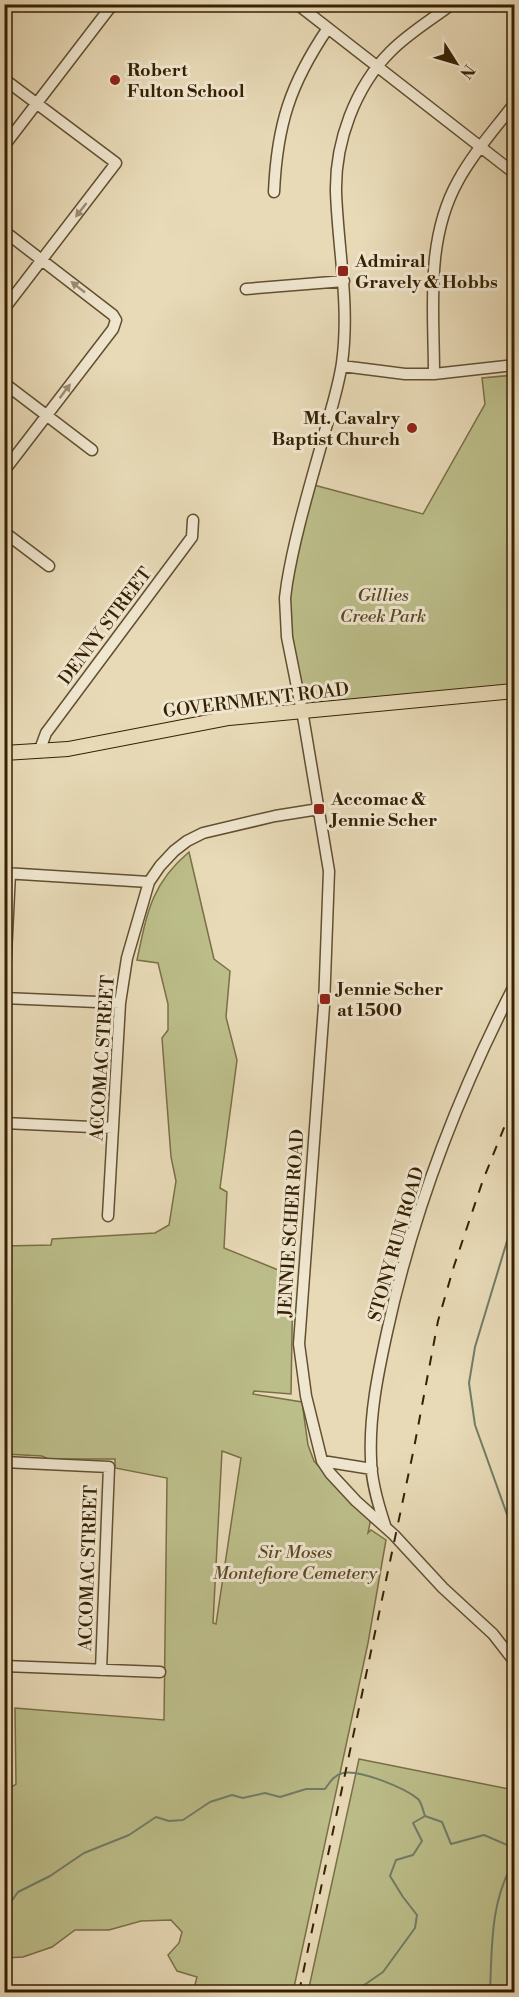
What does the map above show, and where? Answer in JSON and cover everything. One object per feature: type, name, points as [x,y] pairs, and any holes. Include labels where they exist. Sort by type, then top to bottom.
[{"type":"main road","name":"GOVERNMENT ROAD","points":[[4,753],[79,747],[229,718],[514,691]]},
{"type":"street","points":[[4,146],[115,4]]},
{"type":"street","name":"JENNIE SCHER ROAD","points":[[452,4],[401,41],[378,66],[362,90],[351,115],[339,155],[336,191],[344,281],[345,326],[342,366],[293,549],[285,598],[287,637],[329,871],[324,1006],[299,1344],[306,1396],[322,1461],[330,1473],[356,1501],[385,1526],[443,1588],[493,1634],[514,1661]]},
{"type":"street","points":[[301,6],[514,173]]},
{"type":"street","points":[[274,192],[276,161],[284,114],[301,71],[328,28]]},
{"type":"street","points":[[4,79],[116,163],[4,309]]},
{"type":"street","points":[[435,374],[434,266],[439,230],[458,181],[514,104]]},
{"type":"street","points":[[4,231],[113,315],[116,320],[113,328],[4,471]]},
{"type":"street","points":[[246,290],[344,281]]},
{"type":"street","points":[[342,366],[405,374],[435,374],[514,365]]},
{"type":"street","points":[[4,383],[92,450]]},
{"type":"street","name":"DENNY STREET","points":[[39,752],[46,733],[192,537],[194,520]]},
{"type":"street","points":[[4,532],[49,566]]},
{"type":"street","name":"ACCOMAC STREET","points":[[108,1216],[120,1003],[127,958],[149,882],[174,851],[203,833],[274,816],[318,809]]},
{"type":"street","points":[[120,1003],[4,996],[7,873],[149,882]]},
{"type":"street","name":"STONY RUN ROAD","points":[[385,1526],[376,1498],[372,1469],[371,1448],[375,1392],[404,1266],[423,1200],[450,1127],[471,1076],[514,986]]},
{"type":"street","points":[[4,1123],[113,1128]]},
{"type":"street","points":[[322,1461],[372,1469]]},
{"type":"street","name":"ACCOMAC STREET","points":[[4,1462],[109,1467],[101,1670]]},
{"type":"street","points":[[4,1666],[160,1672]]},
{"type":"green space","name":"Gillies Creek Park","points":[[514,375],[514,691],[310,709],[297,695],[285,616],[310,484],[423,514],[485,404],[482,378]]},
{"type":"green space","name":"Sir Moses Montefiore Cemetery","points":[[189,852],[214,959],[230,971],[226,1017],[237,1060],[220,1188],[227,1192],[224,1248],[293,1276],[291,1394],[254,1391],[253,1394],[302,1402],[308,1445],[314,1461],[353,1503],[371,1518],[368,1533],[371,1530],[386,1540],[368,1643],[293,1992],[193,1992],[197,1977],[177,1971],[168,1955],[179,1943],[182,1932],[171,1920],[141,1921],[109,1930],[75,1930],[52,1947],[23,1957],[5,1958],[4,1792],[16,1784],[15,1708],[164,1720],[167,1478],[115,1468],[115,1459],[48,1459],[42,1456],[5,1454],[5,1246],[51,1245],[52,1239],[155,1233],[169,1225],[176,1181],[171,1157],[162,1038],[168,1030],[168,1004],[158,963],[137,960],[152,900],[176,864]],"holes":[[[222,1451],[241,1458],[216,1624],[213,1623]]]},
{"type":"green space","points":[[359,1759],[514,1790],[514,1992],[308,1992]]},
{"type":"waterway","points":[[514,1218],[475,1347],[469,1383],[475,1425],[514,1534]]},
{"type":"waterway","points":[[4,1905],[10,1903],[18,1892],[50,1876],[84,1853],[129,1835],[156,1817],[169,1821],[183,1820],[210,1802],[232,1795],[243,1798],[265,1793],[280,1797],[306,1789],[325,1789],[332,1779],[343,1773],[360,1774],[382,1780],[412,1795],[418,1799],[425,1816]]},
{"type":"waterway","points":[[354,1992],[383,1972],[415,1928],[417,1915],[390,1876],[396,1860],[413,1855],[422,1841],[413,1823],[425,1816],[442,1822],[451,1844],[484,1835],[514,1848]]},
{"type":"waterway","points":[[490,1992],[496,1908],[500,1892],[514,1862]]},
{"type":"railway","points":[[299,1992],[414,1448],[438,1321],[483,1180],[514,1103]]},
{"type":"place","name":"Robert Fulton School","points":[[115,80]]},
{"type":"place","name":"Admiral Gravely & Hobbs","points":[[343,271]]},
{"type":"place","name":"Mt. Cavalry Baptist Church","points":[[412,428]]},
{"type":"place","name":"Accomac & Jennie Scher","points":[[319,809]]},
{"type":"place","name":"Jennie Scher at 1500","points":[[325,999]]}]
